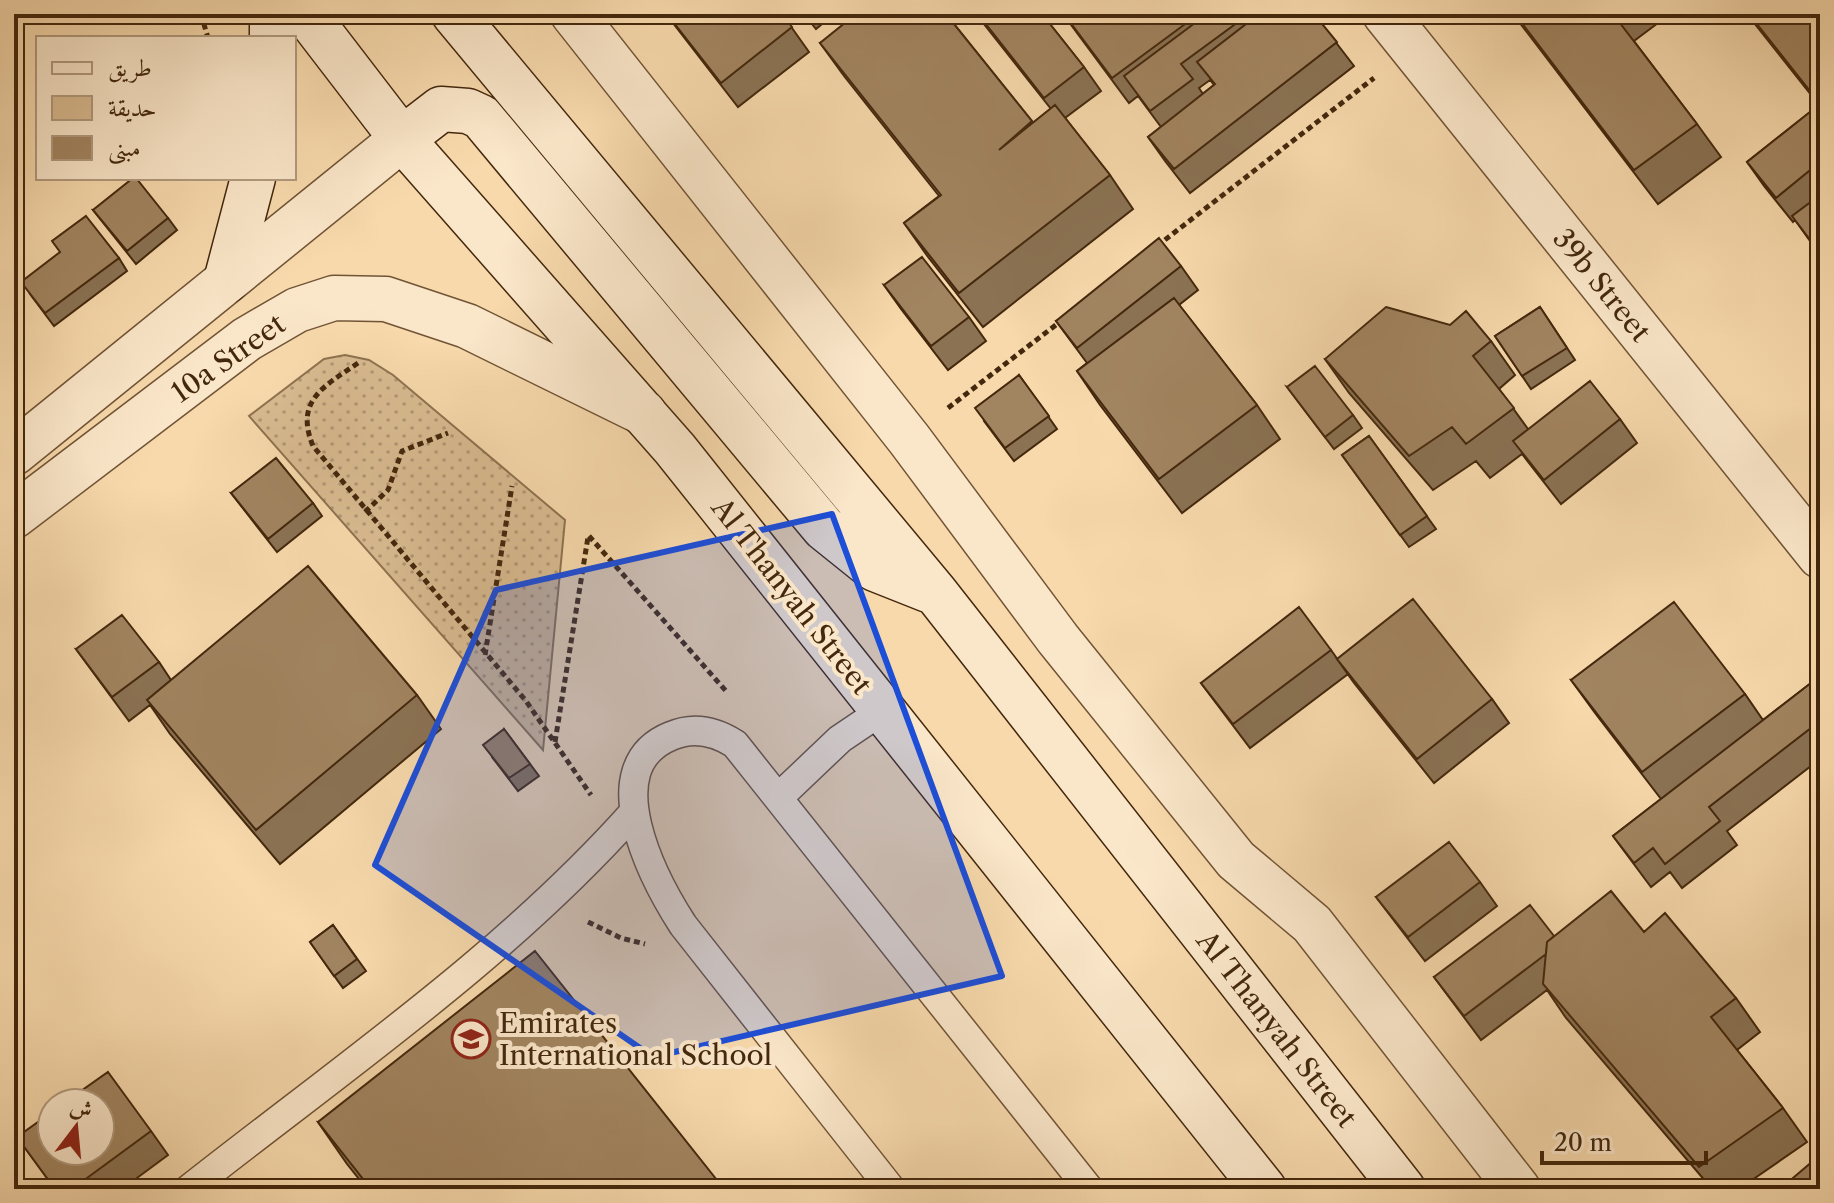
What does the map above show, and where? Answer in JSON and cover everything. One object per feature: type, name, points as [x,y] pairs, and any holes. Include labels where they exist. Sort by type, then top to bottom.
[{"type":"main road","points":[[272,14],[272,36]]},
{"type":"main road","name":"Al Thanyah Street","points":[[306,14],[402,139],[644,413],[1264,1189]]},
{"type":"main road","name":"Al Thanyah Street","points":[[454,14],[935,592],[1403,1189]]},
{"type":"main road","points":[[573,14],[909,439],[1058,639],[1236,860],[1312,924],[1518,1189]]},
{"type":"main road","name":"39b Street","points":[[1385,14],[1820,556]]},
{"type":"main road","name":"10a Street","points":[[14,453],[441,109],[468,111],[481,117],[824,528],[875,569],[935,592]]},
{"type":"main road","points":[[226,281],[252,180]]},
{"type":"main road","name":"10a Street","points":[[14,516],[247,339],[297,310],[334,298],[386,299],[467,326],[644,413]]},
{"type":"lane","points":[[779,797],[840,739],[883,710]]},
{"type":"lane","points":[[891,1189],[669,903],[646,855],[634,812],[635,776],[643,761],[668,737],[685,731],[720,735],[735,744],[1089,1189]]},
{"type":"lane","points":[[189,1189],[519,929],[560,892],[634,812]]},
{"type":"path","points":[[201,14],[207,36]]},
{"type":"path","points":[[1150,252],[1412,48]]},
{"type":"path","points":[[909,439],[1063,319]]},
{"type":"path","points":[[358,363],[318,391],[306,418],[313,446],[555,742],[614,835]]},
{"type":"path","points":[[365,512],[388,490],[402,451],[448,433]]},
{"type":"path","points":[[485,656],[512,486]]},
{"type":"path","points":[[555,742],[589,536]]},
{"type":"path","points":[[560,892],[580,915],[604,931],[712,960]]},
{"type":"highlighted area","points":[[832,514],[1002,976],[653,1057],[375,865],[496,590]]},
{"type":"green space","points":[[345,355],[369,360],[393,375],[565,520],[543,750],[249,416],[324,359]]},
{"type":"building","points":[[667,14],[782,14],[792,27],[721,83]]},
{"type":"building","points":[[856,14],[946,14],[1032,121],[999,150],[1055,105],[1110,175],[959,293],[904,223],[941,195],[820,43]]},
{"type":"building","points":[[978,14],[1042,14],[1084,67],[1044,98]]},
{"type":"building","points":[[1064,14],[1194,14],[1196,16],[1112,78]]},
{"type":"building","points":[[1207,14],[1249,14],[1181,64],[1193,79],[1150,111],[1124,76]]},
{"type":"building","points":[[1259,14],[1314,14],[1337,42],[1174,169],[1148,137],[1215,84],[1197,62]]},
{"type":"building","points":[[1515,14],[1613,14],[1697,124],[1634,170]]},
{"type":"building","points":[[1749,14],[1819,14],[1820,91],[1814,96]]},
{"type":"building","points":[[1820,104],[1820,162],[1776,198],[1747,162]]},
{"type":"building","points":[[130,180],[138,180],[168,218],[127,251],[93,210]]},
{"type":"building","points":[[1820,195],[1820,247],[1817,249],[1792,216]]},
{"type":"building","points":[[86,216],[119,258],[45,313],[21,282],[60,252],[52,241]]},
{"type":"building","points":[[1159,238],[1181,266],[1077,348],[1056,321]]},
{"type":"building","points":[[922,257],[969,317],[931,346],[884,285]]},
{"type":"building","points":[[1174,298],[1257,405],[1159,479],[1077,371]]},
{"type":"building","points":[[1386,307],[1450,325],[1466,311],[1491,341],[1473,356],[1514,408],[1466,444],[1452,427],[1409,456],[1325,359]]},
{"type":"building","points":[[1540,307],[1567,348],[1522,376],[1495,336]]},
{"type":"building","points":[[1315,366],[1353,415],[1325,437],[1287,387]]},
{"type":"building","points":[[1019,375],[1049,416],[1005,448],[975,408]]},
{"type":"building","points":[[1590,381],[1620,419],[1544,480],[1513,441]]},
{"type":"building","points":[[1820,392],[1820,408],[1812,399]]},
{"type":"building","points":[[1369,436],[1427,516],[1400,535],[1342,455]]},
{"type":"building","points":[[276,458],[313,503],[268,539],[231,493]]},
{"type":"building","points":[[308,566],[417,695],[256,830],[147,700]]},
{"type":"building","points":[[1413,599],[1492,699],[1417,759],[1337,659]]},
{"type":"building","points":[[1674,602],[1745,694],[1642,772],[1571,680]]},
{"type":"building","points":[[1299,607],[1331,650],[1233,724],[1201,683]]},
{"type":"building","points":[[122,615],[159,662],[112,697],[76,649]]},
{"type":"building","points":[[1820,676],[1820,721],[1709,807],[1720,821],[1665,864],[1653,848],[1634,863],[1613,836]]},
{"type":"building","points":[[504,729],[530,764],[509,778],[483,745]]},
{"type":"building","points":[[1449,842],[1480,882],[1408,937],[1376,897]]},
{"type":"building","points":[[1611,891],[1644,932],[1665,913],[1736,998],[1711,1017],[1783,1108],[1699,1167],[1543,984],[1547,942]]},
{"type":"building","points":[[1530,905],[1554,936],[1547,942],[1546,954],[1464,1016],[1434,977]]},
{"type":"building","points":[[333,925],[357,959],[334,976],[310,942]]},
{"type":"building","points":[[535,951],[724,1189],[371,1189],[318,1122]]},
{"type":"building","points":[[108,1072],[151,1131],[116,1157],[116,1087],[87,1087]]},
{"type":"building","points":[[36,1123],[36,1163],[17,1137]]},
{"type":"building","points":[[1820,1155],[1820,1189],[1780,1189]]},
{"type":"building","points":[[39,1167],[102,1167],[72,1189],[55,1189]]},
{"type":"place","name":"Emirates International School","points":[[471,1039]]}]
